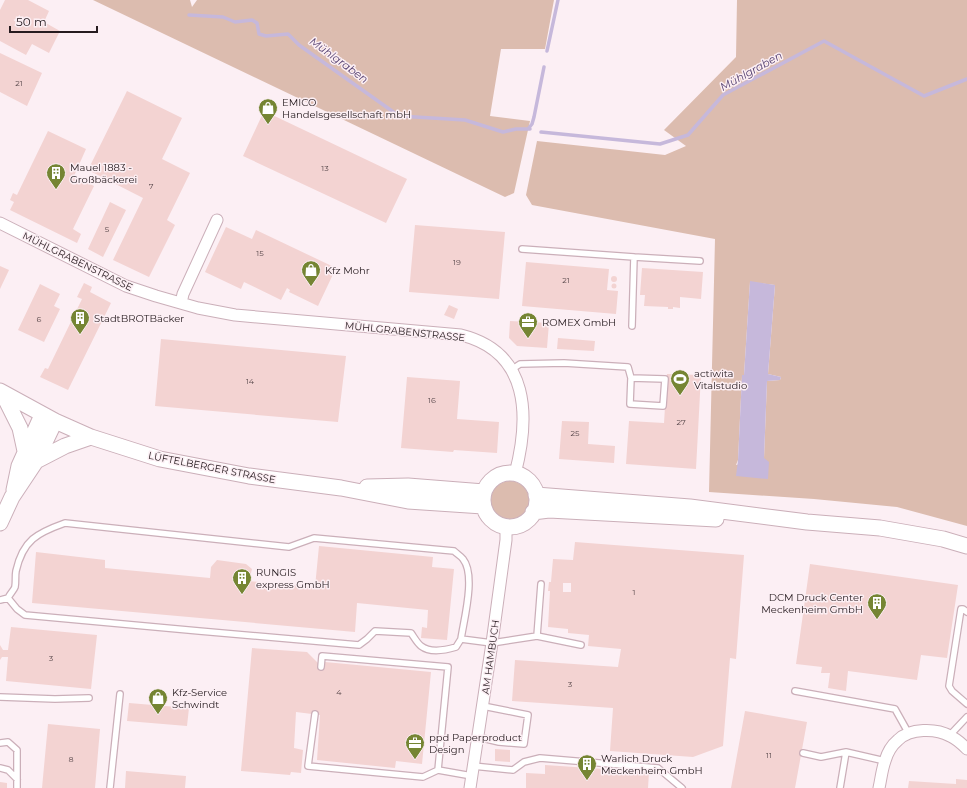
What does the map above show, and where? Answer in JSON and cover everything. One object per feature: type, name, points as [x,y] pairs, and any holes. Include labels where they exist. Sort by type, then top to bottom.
[{"type":"main road","points":[[1,391],[20,428],[25,451]]},
{"type":"main road","name":"LÜFTELBERGER STRASSE","points":[[1,391],[48,418],[90,436],[160,459],[249,476],[341,488],[408,486],[484,499]]},
{"type":"main road","points":[[12,497],[19,466],[25,451],[48,418]]},
{"type":"main road","points":[[0,523],[12,497],[36,461],[48,418]]},
{"type":"main road","points":[[36,461],[65,446],[90,436]]},
{"type":"main road","points":[[507,473],[523,477],[534,488],[536,495],[534,512],[522,523],[514,526],[498,524],[486,513],[484,499],[488,485],[493,479],[500,475],[507,473]]},
{"type":"main road","points":[[536,495],[690,507],[807,522],[880,528],[943,539],[967,546]]},
{"type":"main road","points":[[534,512],[548,510],[690,518],[807,522]]},
{"type":"street","points":[[181,303],[183,294],[217,220]]},
{"type":"street","name":"MÜHLGRABENSTRASSE","points":[[0,223],[126,286],[205,310],[235,315],[461,335],[482,342],[500,356],[511,370],[521,392],[523,408],[521,440],[519,461],[515,474]]},
{"type":"street","name":"AM HAMBUCH","points":[[470,788],[492,643],[506,540],[506,526]]},
{"type":"street","points":[[880,788],[885,761],[899,739],[909,734],[929,730],[938,731],[950,735],[967,749]]},
{"type":"lane","points":[[522,250],[700,261]]},
{"type":"lane","points":[[632,326],[634,257]]},
{"type":"lane","points":[[511,370],[520,364],[572,364],[628,367],[631,378],[630,404],[663,406],[665,379],[631,378]]},
{"type":"lane","points":[[0,600],[8,598],[15,586],[16,572],[22,550],[34,536],[65,523],[289,548],[314,538],[454,551],[463,559],[468,568],[470,579],[461,638],[456,647],[444,650],[428,649],[421,646],[411,633],[375,631],[367,640],[359,644],[25,615],[8,598]]},
{"type":"lane","points":[[537,636],[541,584]]},
{"type":"lane","points":[[967,612],[961,609],[950,686],[952,691],[967,704]]},
{"type":"lane","points":[[461,638],[492,643],[537,636],[581,645]]},
{"type":"lane","points":[[321,667],[322,656],[448,667],[438,770]]},
{"type":"lane","points":[[795,691],[895,708],[909,734]]},
{"type":"lane","points":[[110,788],[120,694]]},
{"type":"lane","points":[[0,697],[55,699],[89,698]]},
{"type":"lane","points":[[478,737],[499,742],[524,744],[528,715],[483,706]]},
{"type":"lane","points":[[315,714],[308,766],[423,778],[438,770],[513,770],[524,762],[540,758],[658,768],[682,788]]},
{"type":"lane","points":[[950,735],[967,717]]},
{"type":"lane","points":[[0,743],[8,742],[17,750],[17,788]]},
{"type":"lane","points":[[803,754],[821,757],[846,752],[885,761]]},
{"type":"lane","points":[[840,788],[846,752]]},
{"type":"lane","points":[[0,768],[8,770],[17,779]]},
{"type":"shaded area","points":[[93,0],[190,0],[192,7],[197,0],[554,0],[545,49],[501,49],[490,116],[530,121],[514,193],[505,197]]},
{"type":"shaded area","points":[[737,0],[967,0],[967,526],[897,507],[814,499],[709,492],[715,239],[532,205],[526,195],[537,141],[665,155],[686,146],[664,130],[736,57]],"holes":[[[750,282],[775,285],[768,374],[781,377],[780,380],[767,381],[764,458],[736,465],[738,460],[742,376],[744,375]]]},
{"type":"shaded area","points":[[750,281],[775,285],[768,374],[781,377],[780,380],[767,381],[764,458],[769,462],[768,479],[736,476],[742,375],[744,375]]},
{"type":"shaded area","points":[[510,481],[520,484],[526,490],[529,500],[526,510],[520,516],[510,519],[500,516],[494,510],[491,500],[494,490],[500,484]]},
{"type":"building","points":[[5,0],[28,0],[49,11],[44,22],[60,31],[49,53],[32,44],[26,55],[0,41],[0,10]]},
{"type":"building","points":[[0,53],[42,73],[27,106],[0,92]]},
{"type":"building","points":[[127,91],[182,118],[162,159],[190,173],[167,220],[175,225],[149,277],[113,260],[143,198],[88,170]]},
{"type":"building","points":[[264,111],[407,179],[386,223],[243,156]]},
{"type":"building","name":"Mauel 1883 - Großbäckerei","points":[[48,131],[86,149],[74,176],[94,186],[73,229],[81,234],[77,243],[10,210],[14,202],[10,200],[13,193],[17,195]]},
{"type":"building","points":[[110,202],[126,210],[103,257],[88,249]]},
{"type":"building","points":[[415,225],[505,232],[499,299],[409,292]]},
{"type":"building","points":[[226,227],[252,239],[256,230],[336,268],[318,306],[289,292],[290,290],[287,288],[281,300],[244,282],[241,289],[205,272]]},
{"type":"building","points":[[526,262],[609,269],[607,290],[618,291],[616,314],[522,306]]},
{"type":"building","points":[[0,266],[9,270],[0,289]]},
{"type":"building","points":[[642,268],[703,272],[701,299],[680,297],[680,308],[673,307],[673,309],[668,309],[668,307],[644,306],[645,295],[640,295]]},
{"type":"building","points":[[614,276],[617,279],[614,282],[611,279]]},
{"type":"building","name":"StadtBROTBäcker","points":[[84,283],[92,287],[90,292],[111,303],[68,390],[40,377],[45,368],[48,369],[82,299],[77,297]]},
{"type":"building","points":[[614,283],[617,286],[614,289],[611,286]]},
{"type":"building","points":[[40,284],[60,294],[54,306],[60,309],[44,342],[18,330]]},
{"type":"building","points":[[449,305],[458,309],[454,319],[444,315]]},
{"type":"building","points":[[510,321],[549,323],[547,348],[517,346],[509,338]]},
{"type":"building","points":[[558,338],[595,341],[594,351],[557,349]]},
{"type":"building","points":[[161,339],[346,356],[338,422],[155,406]]},
{"type":"building","points":[[667,374],[701,375],[696,469],[626,464],[629,421],[664,423]]},
{"type":"building","points":[[407,377],[460,381],[457,419],[499,422],[497,453],[454,450],[453,452],[401,448]]},
{"type":"building","points":[[562,421],[589,422],[588,444],[615,446],[614,463],[559,459]]},
{"type":"building","points":[[575,542],[744,555],[736,659],[730,658],[723,746],[693,757],[610,751],[613,708],[512,701],[515,660],[618,667],[621,649],[588,646],[589,635],[568,633],[568,629],[548,627],[550,591],[548,591],[549,582],[551,582],[553,559],[573,560]],"holes":[[[563,583],[571,583],[571,592],[563,592]]]},
{"type":"building","name":"RUNGIS express GmbH","points":[[319,546],[433,557],[432,567],[454,569],[447,640],[421,638],[422,627],[427,628],[428,610],[357,603],[355,632],[32,603],[36,552],[105,560],[105,568],[210,578],[211,567],[217,560],[246,564],[252,569],[249,581],[315,587]]},
{"type":"building","name":"DCM Druck Center Meckenheim GmbH","points":[[810,564],[958,585],[947,658],[921,655],[917,680],[848,671],[846,691],[828,688],[830,673],[821,673],[822,667],[796,664]]},
{"type":"building","points":[[11,627],[97,635],[91,689],[6,681],[8,657],[2,657],[0,660],[0,645],[3,650],[8,650]]},
{"type":"building","points":[[252,648],[307,652],[319,664],[319,667],[325,668],[325,662],[431,672],[422,764],[396,761],[395,768],[317,760],[320,715],[296,712],[294,748],[303,750],[301,773],[291,772],[290,775],[241,771]]},
{"type":"building","name":"Kfz-Service Schwindt","points":[[129,703],[189,708],[187,726],[127,721]]},
{"type":"building","points":[[745,711],[807,722],[795,788],[731,788]]},
{"type":"building","points":[[48,724],[100,729],[95,788],[42,788]]},
{"type":"building","points":[[495,749],[510,750],[510,762],[495,761]]},
{"type":"building","name":"Warlich Druck Meckenheim GmbH","points":[[545,765],[649,772],[648,788],[526,788],[526,773],[545,774]]},
{"type":"building","points":[[126,771],[186,776],[185,788],[125,788]]},
{"type":"building","points":[[956,779],[967,780],[967,788],[908,788],[909,781],[956,784]]},
{"type":"building","points":[[0,782],[7,783],[7,788],[0,788]]},
{"type":"waterway","points":[[547,51],[558,0]]},
{"type":"waterway","name":"Mühlgraben","points":[[189,15],[223,17],[235,22],[252,20],[257,23],[259,34],[266,36],[288,34],[299,45],[399,116],[465,120],[503,132],[516,129],[530,129]]},
{"type":"waterway","name":"Mühlgraben","points":[[541,132],[660,144],[688,135],[723,95],[824,41],[924,96],[967,79]]},
{"type":"waterway","points":[[528,129],[532,124],[534,117],[544,67]]},
{"type":"place","name":"EMICO Handelsgesellschaft mbH","points":[[268,125]]},
{"type":"place","name":"Mauel 1883 - Großbäckerei","points":[[56,190]]},
{"type":"place","name":"Kfz Mohr","points":[[311,287]]},
{"type":"place","name":"StadtBROTBäcker","points":[[80,335]]},
{"type":"place","name":"ROMEX GmbH","points":[[528,339]]},
{"type":"place","name":"actiwita Vitalstudio","points":[[680,396]]},
{"type":"place","name":"RUNGIS express GmbH","points":[[242,595]]},
{"type":"place","name":"DCM Druck Center Meckenheim GmbH","points":[[877,620]]},
{"type":"place","name":"Kfz-Service Schwindt","points":[[158,715]]},
{"type":"place","name":"ppd Paperproduct Design","points":[[415,760]]},
{"type":"place","name":"Warlich Druck Meckenheim GmbH","points":[[587,781]]}]
